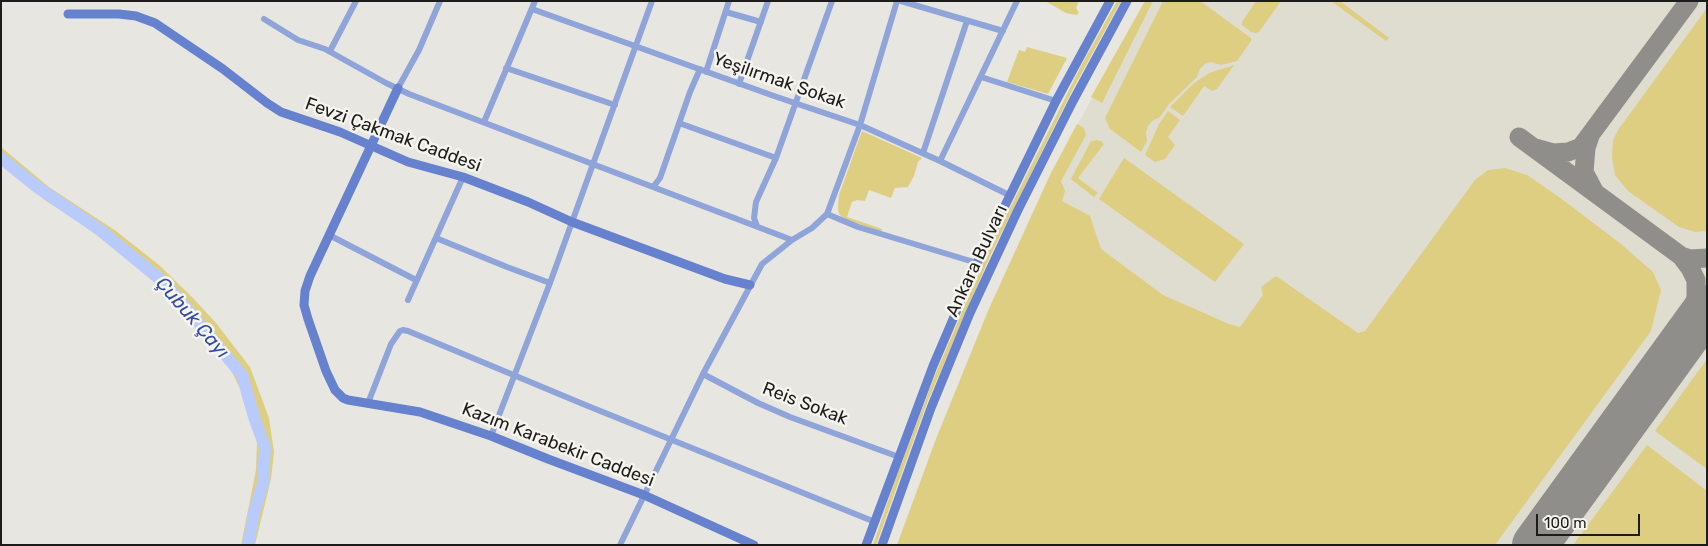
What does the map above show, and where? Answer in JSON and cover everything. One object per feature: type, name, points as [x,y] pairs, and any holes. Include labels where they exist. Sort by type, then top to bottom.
[{"type":"street","points":[[330,51],[356,1]]},
{"type":"street","points":[[416,280],[329,235],[398,88],[419,50],[440,1]]},
{"type":"street","points":[[484,122],[535,1]]},
{"type":"street","points":[[491,436],[550,283],[652,1]]},
{"type":"street","points":[[653,188],[660,178],[679,123],[703,71],[729,1]]},
{"type":"street","points":[[739,84],[768,1]]},
{"type":"street","points":[[757,226],[754,218],[756,202],[776,158],[832,1]]},
{"type":"street","points":[[620,545],[703,374],[762,264],[792,240],[812,228],[826,214],[860,125],[899,1],[1003,31]]},
{"type":"street","points":[[940,161],[1016,1]]},
{"type":"street","name":"Ankara Bulvarı","points":[[866,545],[933,366],[977,263],[1056,101],[1110,1]]},
{"type":"street","name":"Ankara Bulvarı","points":[[882,545],[931,408],[974,304],[1031,184],[1082,83],[1127,1]]},
{"type":"street","name":"Yeşilırmak Sokak","points":[[532,9],[739,84],[860,125],[1009,195]]},
{"type":"street","points":[[726,12],[761,22]]},
{"type":"street","name":"Fevzi Çakmak Caddesi","points":[[68,14],[119,14],[136,16],[155,23],[223,69],[281,112],[340,132],[408,162],[463,177],[528,202],[572,222],[725,279],[750,285]]},
{"type":"street","points":[[264,19],[298,40],[330,51],[386,83],[653,188],[792,240]]},
{"type":"street","points":[[923,153],[967,21]]},
{"type":"street","points":[[506,68],[615,105]]},
{"type":"street","points":[[981,77],[1056,101]]},
{"type":"street","points":[[679,123],[776,158]]},
{"type":"street","points":[[408,300],[463,177]]},
{"type":"street","points":[[826,214],[858,227],[977,263]]},
{"type":"street","name":"Kazım Karabekir Caddesi","points":[[329,235],[307,284],[304,305],[329,380],[343,398],[420,412],[491,436],[644,495],[754,545]]},
{"type":"street","points":[[436,238],[550,283]]},
{"type":"street","points":[[368,403],[391,344],[400,331],[403,330],[875,522]]},
{"type":"street","name":"Reis Sokak","points":[[703,374],[758,403],[790,417],[842,434],[899,457]]},
{"type":"shaded area","points":[[1045,1],[1079,1],[1076,8],[1079,13],[1076,15],[1066,13]]},
{"type":"shaded area","points":[[1117,1],[1121,1],[1073,89],[991,254],[927,403],[876,545],[873,545],[935,375],[987,254],[1082,64]]},
{"type":"shaded area","points":[[1145,1],[1707,1],[1707,545],[897,545],[936,439],[988,311],[1050,175]]},
{"type":"shaded area","points":[[1145,1],[1153,1],[1102,103],[1091,97]]},
{"type":"shaded area","points":[[1163,1],[1200,1],[1251,38],[1251,41],[1237,61],[1221,65],[1211,62],[1205,64],[1200,69],[1197,77],[1169,104],[1160,117],[1152,121],[1148,126],[1146,133],[1147,141],[1141,152],[1110,129],[1105,118]]},
{"type":"shaded area","points":[[1256,1],[1281,1],[1259,32],[1255,33],[1242,25],[1242,22]]},
{"type":"shaded area","points":[[1331,1],[1340,1],[1389,38],[1386,41]]},
{"type":"shaded area","points":[[1707,8],[1707,231],[1695,232],[1679,227],[1628,191],[1615,175],[1612,158],[1613,140],[1618,130]]},
{"type":"shaded area","points":[[1027,47],[1067,58],[1048,94],[1007,82],[1019,50],[1025,52]]},
{"type":"shaded area","points":[[1234,65],[1217,89],[1212,91],[1204,86],[1183,116],[1170,107],[1193,84],[1209,73]]},
{"type":"shaded area","points":[[1168,111],[1180,120],[1168,137],[1175,145],[1165,159],[1155,162],[1145,155],[1159,124]]},
{"type":"shaded area","points":[[1077,124],[1084,128],[1086,135],[1061,181],[1065,191],[1062,201],[1090,216],[1101,249],[1163,295],[1229,324],[1240,327],[1263,295],[1261,287],[1276,276],[1358,333],[1365,331],[1475,180],[1488,170],[1505,168],[1527,175],[1559,197],[1621,244],[1653,272],[1661,290],[1651,331],[1495,545],[897,545],[936,439],[988,311],[1050,175]]},
{"type":"shaded area","points":[[862,131],[922,158],[918,162],[908,187],[895,188],[891,198],[869,190],[865,201],[857,200],[852,202],[847,217],[882,229],[881,232],[844,219],[839,214],[839,195]]},
{"type":"shaded area","points":[[1097,140],[1104,144],[1078,178],[1098,193],[1094,197],[1071,179],[1091,141]]},
{"type":"shaded area","points":[[1,147],[49,187],[116,231],[159,265],[216,323],[250,367],[269,418],[274,452],[271,479],[255,545],[241,545],[256,470],[257,440],[247,403],[231,370],[181,307],[148,273],[71,216],[46,201],[1,164]]},
{"type":"shaded area","points":[[1124,158],[1244,244],[1215,282],[1099,199]]},
{"type":"shaded area","points":[[1707,359],[1707,469],[1655,431]]},
{"type":"shaded area","points":[[1647,445],[1707,491],[1707,545],[1573,545]]},
{"type":"waterway","name":"Çubuk Çayı","points":[[1,158],[37,187],[100,230],[161,280],[242,375],[265,447],[263,483],[255,509],[248,545]]},
{"type":"taxiway","points":[[1535,148],[1553,153],[1568,152],[1581,147],[1689,1]]},
{"type":"taxiway","points":[[1590,136],[1586,148],[1584,172],[1594,191]]},
{"type":"taxiway","points":[[1519,137],[1681,256]]},
{"type":"taxiway","points":[[1683,340],[1695,311],[1696,280],[1681,256],[1690,259],[1707,258]]},
{"type":"runway","points":[[1535,545],[1707,308]]}]
